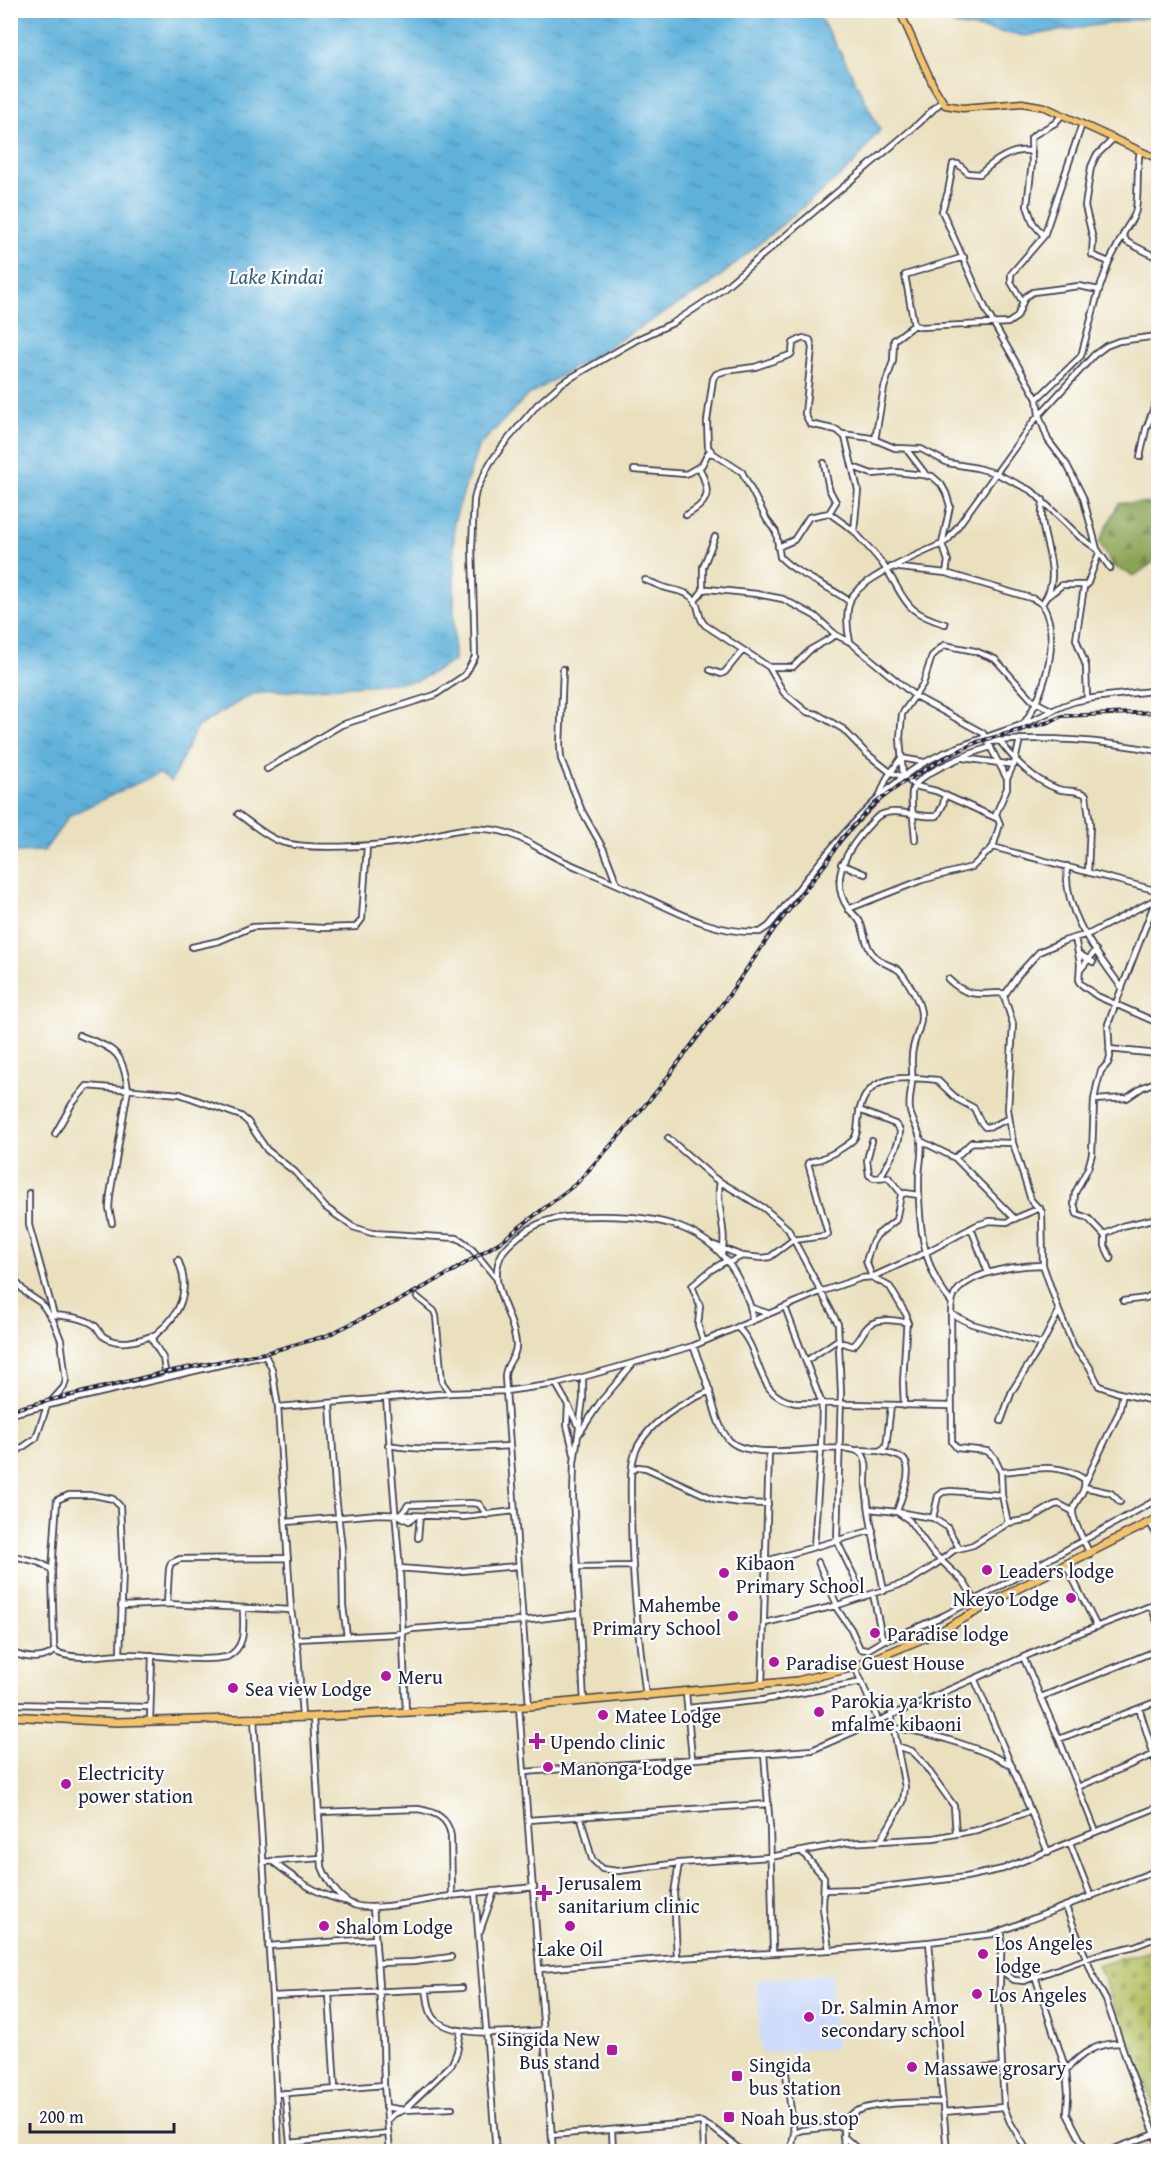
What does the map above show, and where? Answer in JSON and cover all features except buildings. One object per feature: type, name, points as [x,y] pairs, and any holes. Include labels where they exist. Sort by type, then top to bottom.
[{"type":"highway","points":[[10,1716],[150,1721],[313,1718],[530,1707],[797,1682],[855,1667],[941,1631],[1013,1591],[1158,1518]]},
{"type":"main road","points":[[899,10],[942,102],[949,107],[963,108],[1008,103],[1032,104],[1062,115],[1158,159]]},
{"type":"street","points":[[267,769],[341,725],[435,695],[465,675],[475,657],[472,547],[474,500],[476,491],[490,464],[504,444],[537,405],[562,383],[638,339],[673,323],[714,296],[942,102]]},
{"type":"street","points":[[1044,236],[1033,223],[1027,206],[1032,137],[1062,115]]},
{"type":"street","points":[[1022,301],[1011,282],[1011,274],[1044,236],[1082,124]]},
{"type":"street","points":[[1109,262],[1092,255],[1093,242],[1085,206],[1093,160],[1114,138]]},
{"type":"street","points":[[1032,152],[1019,150],[977,174],[968,173],[958,164],[953,164],[942,211],[994,324],[1037,399],[1039,415],[1048,440],[1067,465],[1083,497],[1098,551],[1088,583],[1084,587],[1076,642],[1083,653],[1086,666],[1087,699]]},
{"type":"street","points":[[1037,399],[1082,356],[1099,290],[1109,262],[1136,208],[1136,175],[1140,151]]},
{"type":"street","points":[[1123,235],[1127,242],[1158,258]]},
{"type":"street","points":[[914,325],[905,275],[964,257]]},
{"type":"street","points":[[1158,280],[1156,301],[1158,318]]},
{"type":"street","points":[[914,325],[921,327],[1014,321],[1022,301],[1033,292],[1079,286],[1099,290]]},
{"type":"street","points":[[875,440],[884,388],[893,362],[894,340],[914,325]]},
{"type":"street","points":[[850,642],[847,620],[850,602],[855,593],[889,568],[942,544],[1039,415],[1100,350],[1119,341],[1158,336]]},
{"type":"street","points":[[850,602],[833,589],[784,562],[779,555],[776,532],[767,520],[742,472],[714,454],[707,441],[707,421],[716,374],[755,367],[790,355],[793,343],[803,338],[810,340],[812,348],[805,410],[807,420],[814,426],[875,440],[890,446],[921,449],[948,464],[995,473],[1032,491],[1043,500],[1098,551],[1110,568]]},
{"type":"street","points":[[1140,457],[1146,429],[1158,397]]},
{"type":"street","points":[[843,434],[858,490],[854,531]]},
{"type":"street","points":[[904,449],[911,454],[924,473],[938,481],[949,499],[950,510],[942,544],[948,561],[946,573]]},
{"type":"street","points":[[634,470],[683,474],[704,463],[707,454],[714,454]]},
{"type":"street","points":[[824,463],[827,483],[836,502],[829,513]]},
{"type":"street","points":[[686,515],[699,508],[707,496],[706,484],[699,467]]},
{"type":"street","points":[[853,467],[872,474],[892,472],[928,476]]},
{"type":"street","points":[[1043,500],[1042,521],[1053,570],[1046,598]]},
{"type":"street","points":[[778,547],[794,540],[811,515],[829,513],[854,531],[889,568],[909,607],[945,624]]},
{"type":"street","points":[[695,602],[703,590],[703,567],[715,537]]},
{"type":"street","points":[[889,568],[946,573],[1026,596],[1042,604],[1047,613],[1051,648],[1043,683],[1019,730]]},
{"type":"street","points":[[645,580],[677,590],[695,602],[699,617],[705,625],[769,667],[784,693],[807,712],[817,714],[843,729],[866,753],[890,772],[903,776],[915,786],[945,795],[996,818],[1000,824],[993,847],[972,867],[922,880],[848,909]]},
{"type":"street","points":[[1042,604],[1062,585],[1084,587]]},
{"type":"street","points":[[703,590],[757,594],[783,599],[815,616],[915,696],[966,723],[988,742],[1007,780]]},
{"type":"street","points":[[769,667],[793,667],[810,650],[836,635]]},
{"type":"street","points":[[903,776],[899,729],[902,714],[926,678],[932,656],[940,647],[949,644],[995,659],[1035,702],[1051,710]]},
{"type":"street","points":[[710,670],[715,674],[725,672],[743,650]]},
{"type":"street","points":[[563,669],[561,756],[582,811],[604,850],[617,884]]},
{"type":"street","points":[[915,840],[911,792],[934,771],[1065,704],[1158,690]]},
{"type":"street","points":[[996,818],[1007,788],[1007,780],[1015,763],[1020,739]]},
{"type":"street","points":[[238,814],[284,843],[323,846],[367,846],[406,842],[466,828],[513,834],[560,859],[698,922],[760,932],[769,926],[850,826],[903,776],[925,762],[988,742],[1020,739],[1095,740],[1158,751]]},
{"type":"street","points":[[999,740],[1015,763],[1044,782],[1059,789],[1082,792],[1086,795],[1090,824],[1088,872]]},
{"type":"street","points":[[879,797],[890,772],[901,758]]},
{"type":"street","points":[[901,758],[925,762]]},
{"type":"street","points":[[962,758],[999,764],[1015,763]]},
{"type":"street","points":[[945,795],[943,806],[937,816],[887,812],[877,816],[841,864],[840,886],[848,909],[860,922],[867,946],[872,953],[904,976],[920,1008],[921,1020],[912,1047],[910,1111],[921,1141],[919,1195],[925,1253],[939,1286],[952,1303]]},
{"type":"street","points":[[192,947],[219,941],[252,927],[356,927],[362,919],[367,846]]},
{"type":"street","points":[[993,847],[1088,872],[1158,895]]},
{"type":"street","points":[[841,864],[866,874]]},
{"type":"street","points":[[1067,866],[1067,891],[1085,935],[1122,988]]},
{"type":"street","points":[[1158,895],[1085,935],[1039,952],[1005,993],[1005,1001],[1013,1024],[1008,1119],[1029,1195],[1040,1208],[1043,1218],[1043,1265],[1059,1311],[1071,1342],[1089,1366],[1097,1383],[1123,1394],[1158,1402]]},
{"type":"street","points":[[1111,1259],[1104,1246],[1104,1235],[1088,1218],[1077,1214],[1074,1204],[1075,1193],[1088,1168],[1092,1154],[1094,1100],[1099,1075],[1110,1060],[1107,1028],[1111,1010],[1122,988],[1158,895]]},
{"type":"street","points":[[1076,938],[1081,969],[1079,977],[1082,985],[1097,996],[1158,1023]]},
{"type":"street","points":[[1081,969],[1096,950]]},
{"type":"street","points":[[1079,954],[1090,960]]},
{"type":"street","points":[[948,979],[967,993],[1005,993]]},
{"type":"street","points":[[79,1035],[117,1053],[125,1067],[128,1089],[110,1196],[109,1208],[112,1223]]},
{"type":"street","points":[[1109,1049],[1158,1054]]},
{"type":"street","points":[[711,1244],[742,1256],[762,1258],[770,1257],[793,1240],[828,1234],[808,1163],[822,1159],[852,1141],[857,1133],[862,1099],[873,1086],[886,1081],[912,1078],[937,1080],[957,1099],[974,1108],[985,1127],[1008,1119]]},
{"type":"street","points":[[1094,1100],[1127,1098],[1143,1087],[1158,1081]]},
{"type":"street","points":[[55,1134],[85,1087],[180,1094],[241,1116],[248,1122],[267,1150],[295,1172],[325,1207],[345,1222],[361,1231],[372,1233],[457,1238],[478,1256],[497,1279]]},
{"type":"street","points":[[859,1110],[895,1124],[900,1130],[894,1152],[881,1176]]},
{"type":"street","points":[[668,1138],[720,1182],[771,1214],[788,1229],[838,1324],[840,1448],[837,1541],[864,1597]]},
{"type":"street","points":[[872,1141],[867,1155],[867,1168],[871,1177],[888,1177],[903,1194],[919,1195]]},
{"type":"street","points":[[921,1141],[955,1158],[1015,1219]]},
{"type":"street","points":[[955,1158],[972,1142],[1013,1143]]},
{"type":"street","points":[[720,1182],[718,1196],[724,1232],[722,1254]]},
{"type":"street","points":[[10,1456],[36,1438],[47,1406],[64,1387],[66,1380],[61,1340],[52,1315],[29,1225],[29,1192]]},
{"type":"street","points":[[903,1194],[899,1197],[897,1220],[877,1235],[868,1252],[867,1267],[872,1277],[893,1291],[905,1311],[908,1323],[904,1364],[904,1406]]},
{"type":"street","points":[[278,1407],[450,1393],[506,1391],[556,1384],[634,1364],[693,1346],[820,1292],[861,1278],[872,1277],[925,1253],[971,1228],[990,1221],[1003,1223],[1040,1208]]},
{"type":"street","points":[[530,1707],[506,1391],[506,1367],[515,1353],[516,1341],[506,1306],[498,1291],[499,1262],[503,1252],[533,1226],[553,1218],[646,1217],[680,1227],[711,1244],[722,1254],[736,1273],[752,1308],[746,1335]]},
{"type":"street","points":[[1104,1235],[1122,1226],[1158,1218]]},
{"type":"street","points":[[971,1228],[988,1273]]},
{"type":"street","points":[[704,1340],[698,1325],[700,1306],[692,1286],[716,1266],[742,1256]]},
{"type":"street","points":[[10,1282],[18,1284],[52,1315],[75,1318],[94,1325],[103,1336],[109,1339],[131,1342],[154,1335],[170,1320],[184,1294],[184,1275],[178,1260]]},
{"type":"street","points":[[1008,1523],[1002,1495],[1001,1472],[994,1457],[987,1451],[953,1446],[952,1303],[959,1288],[988,1273],[1010,1267],[1043,1265]]},
{"type":"street","points":[[1122,1301],[1146,1298],[1158,1291]]},
{"type":"street","points":[[417,1297],[434,1311],[436,1316],[442,1382],[450,1393]]},
{"type":"street","points":[[785,1307],[822,1404],[814,1547]]},
{"type":"street","points":[[752,1308],[768,1313]]},
{"type":"street","points":[[1001,1421],[1012,1391],[1042,1344],[1059,1311]]},
{"type":"street","points":[[951,1314],[972,1324],[1042,1344]]},
{"type":"street","points":[[840,1341],[853,1346],[868,1326],[879,1321],[896,1320],[908,1323]]},
{"type":"street","points":[[737,1327],[746,1335],[762,1374],[776,1397],[787,1402],[951,1406]]},
{"type":"street","points":[[153,1345],[154,1335]]},
{"type":"street","points":[[140,1340],[153,1345],[164,1358],[166,1377]]},
{"type":"street","points":[[806,1361],[831,1344],[840,1341]]},
{"type":"street","points":[[693,1346],[710,1391],[717,1418],[730,1440],[738,1446],[770,1451],[840,1448],[879,1451],[901,1458],[908,1465],[908,1474],[897,1512]]},
{"type":"street","points":[[10,1414],[254,1357],[266,1357],[272,1369],[278,1407],[291,1610],[296,1639],[302,1718]]},
{"type":"street","points":[[578,1437],[601,1401],[634,1364]]},
{"type":"street","points":[[583,1377],[583,1399],[575,1456],[573,1497],[584,1702]]},
{"type":"street","points":[[556,1384],[578,1427]]},
{"type":"street","points":[[646,1697],[634,1599],[632,1471],[638,1447],[652,1428],[677,1409],[710,1391]]},
{"type":"street","points":[[1072,1511],[1119,1412],[1123,1394]]},
{"type":"street","points":[[386,1398],[388,1445],[397,1516],[406,1713]]},
{"type":"street","points":[[330,1403],[347,1636]]},
{"type":"street","points":[[568,1405],[567,1425],[575,1456]]},
{"type":"street","points":[[879,1451],[887,1444],[891,1406]]},
{"type":"street","points":[[388,1445],[435,1450],[509,1446]]},
{"type":"street","points":[[858,1450],[865,1460],[865,1483],[884,1591]]},
{"type":"street","points":[[762,1686],[770,1451]]},
{"type":"street","points":[[632,1471],[638,1467],[646,1468],[714,1499],[768,1504]]},
{"type":"street","points":[[1001,1472],[1056,1468],[1081,1477],[1085,1485],[1111,1493],[1120,1502]]},
{"type":"street","points":[[933,1518],[938,1496],[946,1491],[1002,1495]]},
{"type":"street","points":[[10,1652],[38,1658],[50,1655],[55,1650],[52,1571],[57,1500],[77,1493],[113,1498],[118,1503],[121,1512],[120,1654]]},
{"type":"street","points":[[818,1562],[836,1606],[860,1649],[867,1650],[884,1640],[895,1638],[975,1600],[1158,1499]]},
{"type":"street","points":[[397,1516],[408,1505],[471,1503],[479,1504],[487,1515]]},
{"type":"street","points":[[765,1623],[836,1606],[908,1582],[954,1550],[980,1542],[1008,1523],[1030,1519],[1056,1504],[1072,1511],[1090,1554]]},
{"type":"street","points":[[870,1509],[933,1518],[947,1527],[959,1548]]},
{"type":"street","points":[[286,1522],[378,1514],[397,1516],[487,1515],[514,1511]]},
{"type":"street","points":[[897,1512],[915,1526],[940,1560],[964,1582],[975,1600]]},
{"type":"street","points":[[418,1516],[418,1538]]},
{"type":"street","points":[[1150,1523],[1158,1537]]},
{"type":"street","points":[[766,1561],[873,1530]]},
{"type":"street","points":[[10,1554],[20,1559],[41,1562],[52,1571]]},
{"type":"street","points":[[167,1604],[169,1569],[171,1563],[180,1558],[288,1558]]},
{"type":"street","points":[[1066,1565],[1097,1627]]},
{"type":"street","points":[[399,1569],[450,1572],[518,1566]]},
{"type":"street","points":[[578,1567],[632,1566]]},
{"type":"street","points":[[873,1594],[884,1640]]},
{"type":"street","points":[[524,1772],[812,1750],[891,1714],[1024,1659],[1067,1638],[1158,1603]]},
{"type":"street","points":[[121,1606],[167,1604],[291,1610]]},
{"type":"street","points":[[1151,1606],[1158,1624]]},
{"type":"street","points":[[55,1650],[63,1655],[94,1658],[120,1654],[221,1658],[231,1655],[242,1643],[243,1608]]},
{"type":"street","points":[[296,1639],[403,1633],[412,1629],[522,1621],[578,1614]]},
{"type":"street","points":[[1041,1697],[1158,1650]]},
{"type":"street","points":[[150,1721],[152,1655]]},
{"type":"street","points":[[1024,1659],[1059,1738],[1096,1832]]},
{"type":"street","points":[[855,1667],[878,1720]]},
{"type":"street","points":[[975,1680],[1048,1852]]},
{"type":"street","points":[[688,1708],[764,1700],[862,1682]]},
{"type":"street","points":[[686,1693],[692,1758]]},
{"type":"street","points":[[1059,1738],[1158,1701]]},
{"type":"street","points":[[10,1704],[150,1707]]},
{"type":"street","points":[[519,1707],[553,2151]]},
{"type":"street","points":[[1139,1708],[1158,1768]]},
{"type":"street","points":[[881,1840],[904,1796],[904,1777],[891,1714]]},
{"type":"street","points":[[313,1718],[321,1857],[326,1877],[347,1901]]},
{"type":"street","points":[[254,1719],[272,1996],[279,2151]]},
{"type":"street","points":[[894,1728],[916,1731],[951,1741],[1012,1766]]},
{"type":"street","points":[[897,1746],[912,1751],[921,1760],[951,1801],[955,1808],[956,1834]]},
{"type":"street","points":[[764,1754],[773,1952]]},
{"type":"street","points":[[1078,1787],[1153,1755]]},
{"type":"street","points":[[528,1821],[768,1804]]},
{"type":"street","points":[[824,1890],[865,1889],[966,1877],[1004,1869],[1158,1807]]},
{"type":"street","points":[[319,1812],[418,1809],[442,1816],[450,1827],[452,1895]]},
{"type":"street","points":[[581,1818],[592,1859],[602,1869],[618,1871],[679,1863],[770,1857],[837,1844],[956,1834],[977,1830],[1030,1811]]},
{"type":"street","points":[[1070,1843],[1091,1897]]},
{"type":"street","points":[[802,1852],[823,1875],[823,1916],[829,1950]]},
{"type":"street","points":[[263,1862],[321,1857]]},
{"type":"street","points":[[272,1861],[299,1881],[322,1894],[356,1905],[373,1907],[452,1895],[534,1887]]},
{"type":"street","points":[[677,1958],[674,1893],[679,1863]]},
{"type":"street","points":[[540,1969],[930,1942],[1002,1931],[1158,1870]]},
{"type":"street","points":[[479,1933],[494,1891]]},
{"type":"street","points":[[475,1893],[496,2151]]},
{"type":"street","points":[[373,1907],[380,1991],[385,2107],[390,2151]]},
{"type":"street","points":[[1066,1907],[1106,2000],[1158,2142]]},
{"type":"street","points":[[1002,1931],[1001,2067],[1004,2107],[1010,2122],[1028,2151]]},
{"type":"street","points":[[1000,1970],[1014,1980],[1024,1982],[1158,1937]]},
{"type":"street","points":[[268,1946],[375,1939]]},
{"type":"street","points":[[930,1942],[947,2151]]},
{"type":"street","points":[[377,1963],[413,1962],[451,1957]]},
{"type":"street","points":[[1036,1978],[1066,2070],[1067,2114],[1087,2151]]},
{"type":"street","points":[[272,1996],[462,1988]]},
{"type":"street","points":[[426,1989],[429,2008],[434,2019],[442,2024],[461,2030],[487,2033],[544,2030]]},
{"type":"street","points":[[329,1994],[335,2088]]},
{"type":"street","points":[[387,2121],[394,2114],[404,2110],[452,2064],[461,2030]]},
{"type":"street","points":[[1066,2070],[1079,2056],[1094,2047],[1120,2043]]},
{"type":"street","points":[[940,2071],[1001,2067]]},
{"type":"street","points":[[786,2073],[794,2133],[791,2151]]},
{"type":"street","points":[[277,2094],[384,2085]]},
{"type":"street","points":[[285,2093],[291,2151]]},
{"type":"street","points":[[844,2151],[843,2126],[847,2118],[860,2110],[942,2102]]},
{"type":"street","points":[[385,2107],[404,2110],[452,2108]]},
{"type":"street","points":[[943,2112],[1004,2107]]},
{"type":"street","points":[[552,2135],[686,2122],[703,2123],[743,2151]]},
{"type":"street","points":[[703,2123],[704,2151]]},
{"type":"street","points":[[794,2133],[802,2130],[843,2126]]},
{"type":"street","points":[[612,2130],[613,2151]]},
{"type":"street","points":[[290,2143],[388,2133]]},
{"type":"street","points":[[1105,2151],[1155,2134]]},
{"type":"street","points":[[843,2136],[861,2151]]},
{"type":"shaded area","points":[[831,1974],[836,2048],[761,2053],[756,1979]]},
{"type":"green space","points":[[1119,503],[1145,503],[1158,507],[1158,559],[1134,576],[1112,566],[1099,542]]},
{"type":"green space","points":[[1158,1949],[1158,2117],[1098,1965]]},
{"type":"water","points":[[1158,10],[1158,16],[1025,36],[954,25],[941,11]]},
{"type":"water","name":"Lake Kindai","points":[[10,11],[816,11],[841,53],[880,130],[852,166],[710,285],[527,396],[478,447],[454,522],[454,661],[417,681],[252,694],[197,727],[171,782],[159,773],[70,815],[44,851],[11,852]]},
{"type":"railway","points":[[10,1410],[166,1372],[265,1353],[326,1336],[448,1274],[500,1242],[577,1183],[661,1086],[729,995],[774,929],[826,863],[842,838],[874,804],[904,782],[977,742],[1049,722],[1062,716],[1158,712]]},
{"type":"place","name":"Leaders lodge","points":[[987,1570]]},
{"type":"place","name":"Kibaon Primary School","points":[[724,1573]]},
{"type":"place","name":"Nkeyo Lodge","points":[[1071,1598]]},
{"type":"place","name":"Mahembe Primary School","points":[[733,1616]]},
{"type":"place","name":"Paradise lodge","points":[[875,1633]]},
{"type":"place","name":"Paradise Guest House","points":[[774,1662]]},
{"type":"place","name":"Meru","points":[[386,1676]]},
{"type":"place","name":"Sea view Lodge","points":[[233,1688]]},
{"type":"place","name":"Parokia ya kristo mfalme kibaoni","points":[[819,1712]]},
{"type":"place","name":"Matee Lodge","points":[[603,1715]]},
{"type":"place","name":"Upendo clinic","points":[[537,1741]]},
{"type":"place","name":"Manonga Lodge","points":[[548,1767]]},
{"type":"place","name":"Electricity power station","points":[[66,1784]]},
{"type":"place","name":"Jerusalem sanitarium clinic","points":[[544,1893]]},
{"type":"place","name":"Shalom Lodge","points":[[324,1926]]},
{"type":"place","name":"Lake Oil","points":[[570,1926]]},
{"type":"place","name":"Los Angeles lodge","points":[[983,1954]]},
{"type":"place","name":"Los Angeles","points":[[977,1994]]},
{"type":"place","name":"Dr. Salmin Amor secondary school","points":[[809,2017]]},
{"type":"place","name":"Singida New Bus stand","points":[[612,2050]]},
{"type":"place","name":"Massawe grosary","points":[[912,2067]]},
{"type":"place","name":"Singida bus station","points":[[737,2076]]},
{"type":"place","name":"Noah bus stop","points":[[729,2117]]}]
